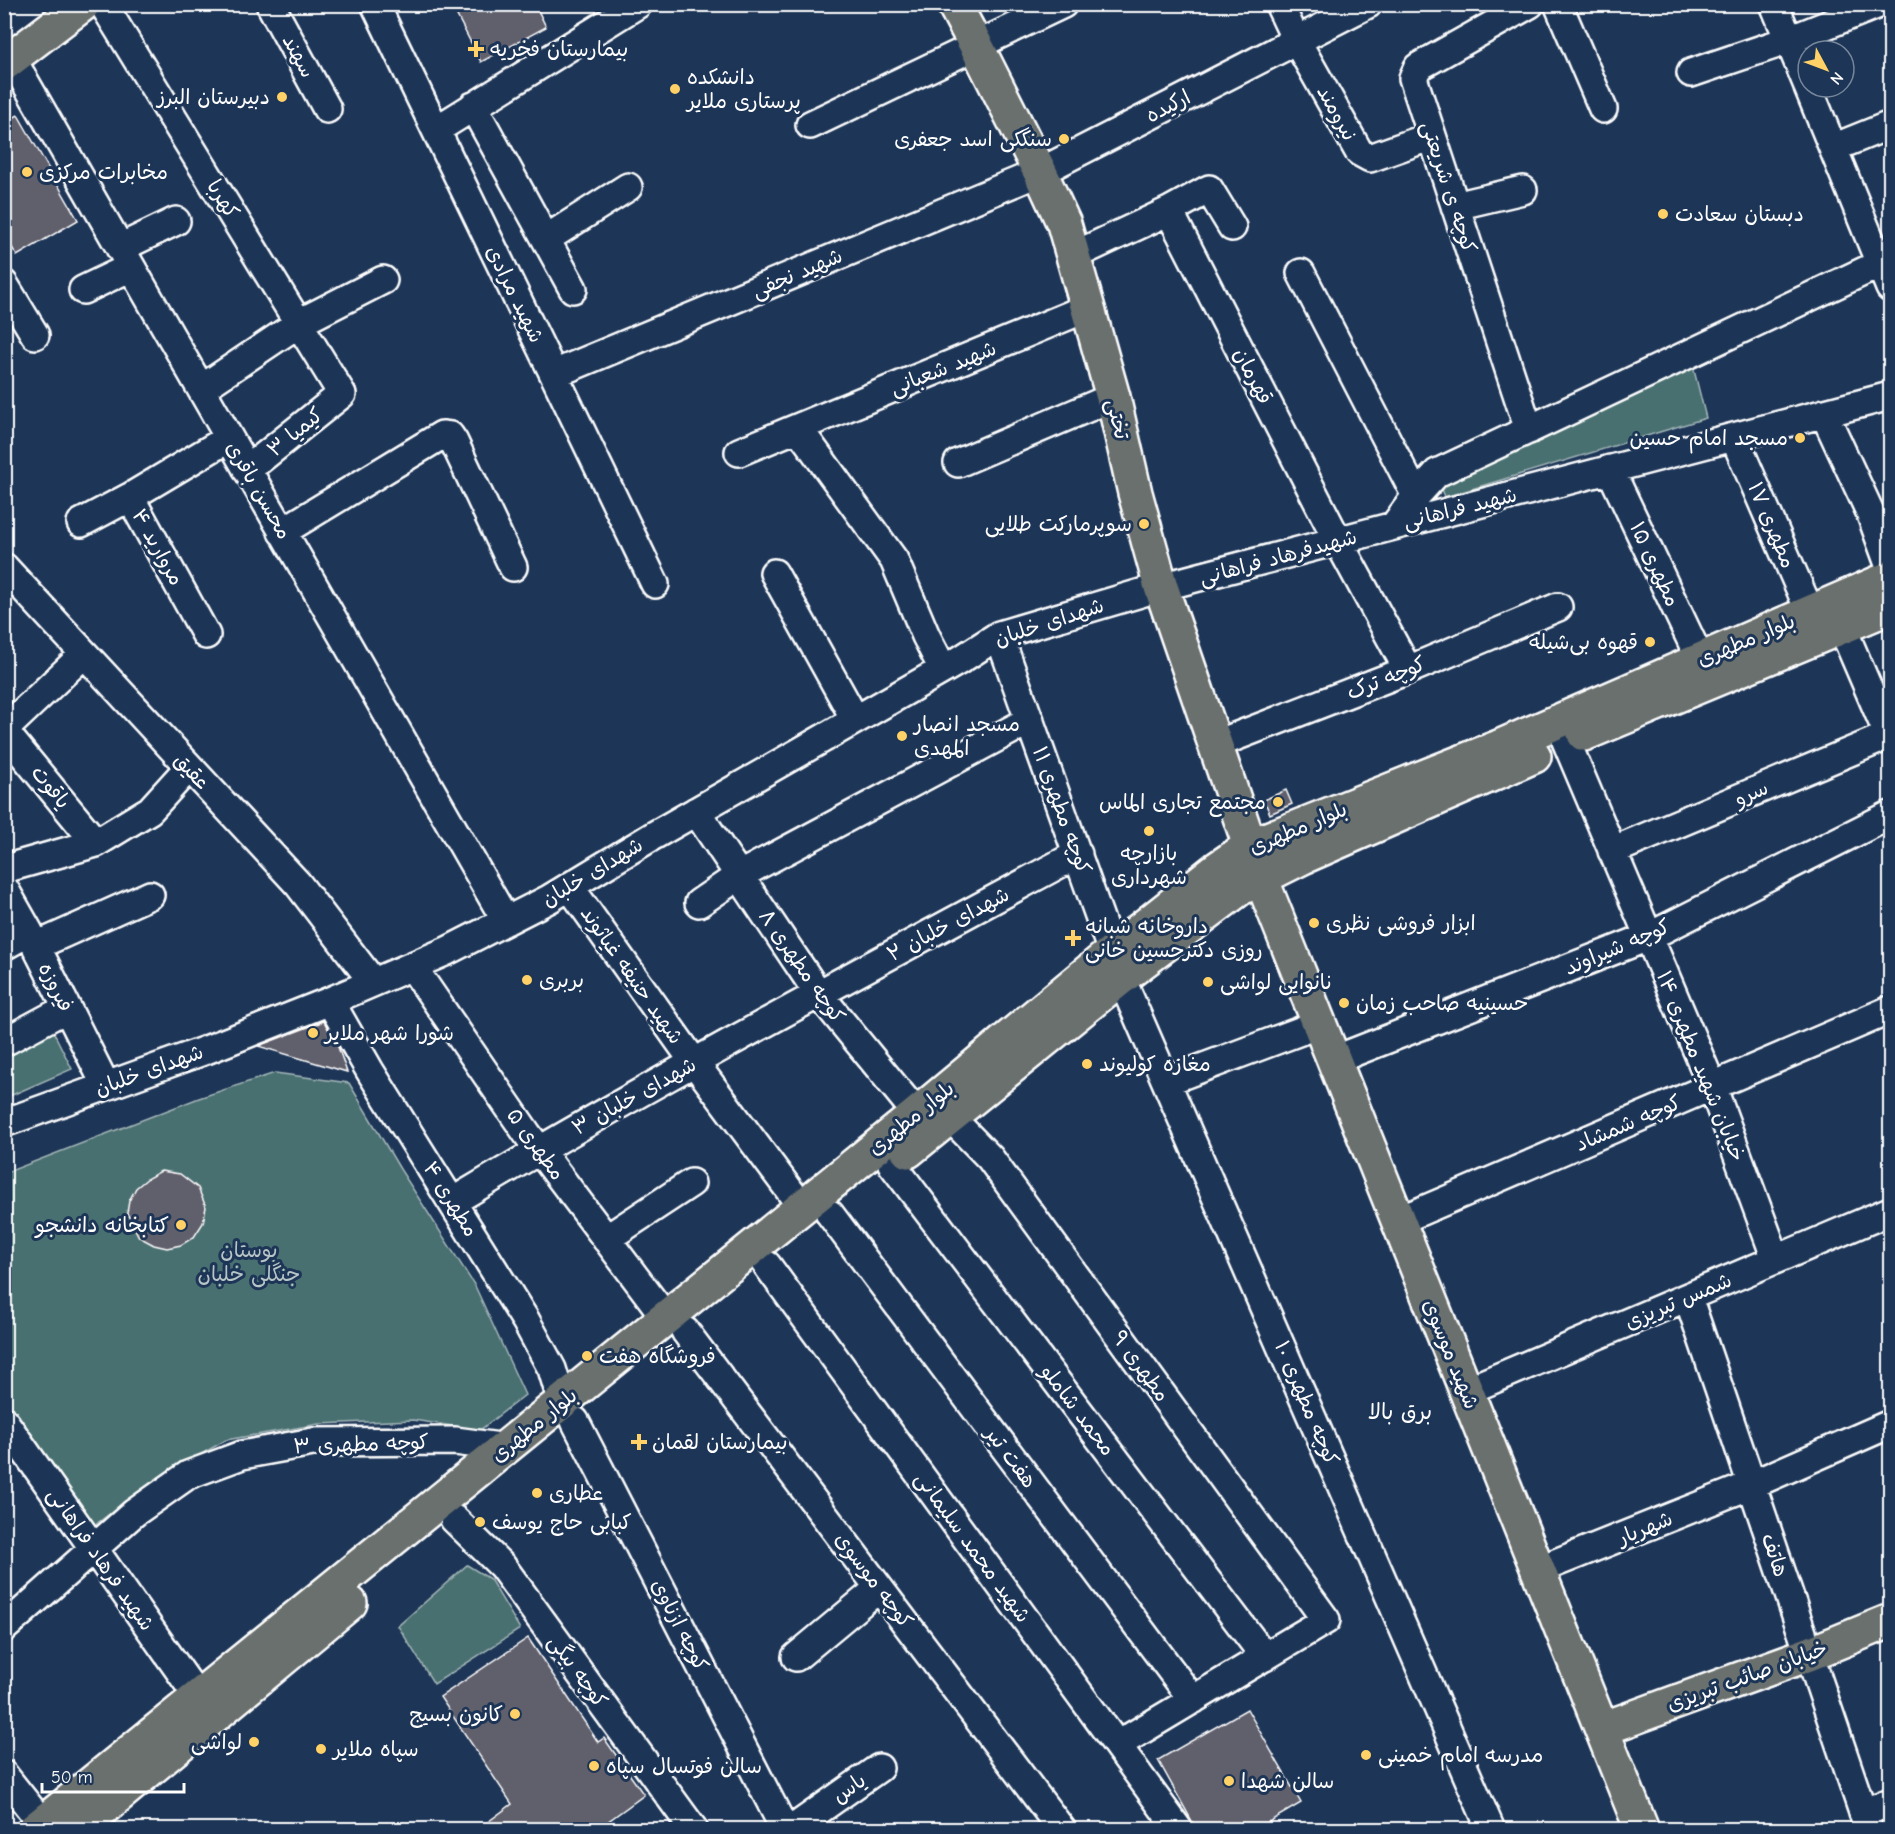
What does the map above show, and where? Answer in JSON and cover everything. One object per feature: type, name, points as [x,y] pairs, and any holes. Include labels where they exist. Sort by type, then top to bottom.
[{"type":"main road","points":[[7,60],[83,4]]},
{"type":"main road","name":"تختی","points":[[954,4],[1064,224],[1113,397],[1135,493],[1161,587],[1261,878]]},
{"type":"main road","name":"بلوار مطهری","points":[[77,1830],[454,1519],[568,1411],[816,1211],[892,1164],[950,1117],[1218,868],[1250,846],[1499,747],[1890,578]]},
{"type":"main road","name":"بلوار مطهری","points":[[676,1324],[767,1265],[816,1211],[917,1114],[1116,965],[1239,889],[1303,856],[1436,800],[1566,741],[1890,607]]},
{"type":"main road","name":"شهید موسوی","points":[[1261,878],[1642,1830]]},
{"type":"main road","name":"بلوار مطهری","points":[[38,1826],[512,1442],[568,1411]]},
{"type":"main road","name":"خیابان صائب تبریزی","points":[[1602,1729],[1809,1654],[1890,1621]]},
{"type":"street","name":"کهربا","points":[[103,4],[342,394]]},
{"type":"street","name":"سهند","points":[[270,4],[327,109]]},
{"type":"street","name":"شهید مرادی","points":[[375,4],[655,584]]},
{"type":"street","points":[[436,130],[638,4]]},
{"type":"street","points":[[810,125],[1063,4]]},
{"type":"street","name":"نیرومند","points":[[1279,4],[1296,40],[1359,152],[1370,158],[1432,136]]},
{"type":"street","name":"ارکیده","points":[[1040,172],[1368,4]]},
{"type":"street","name":"کوچه ی شریعتی","points":[[1529,430],[1413,78],[1418,67],[1530,4]]},
{"type":"street","points":[[1558,4],[1603,109]]},
{"type":"street","points":[[1774,4],[1796,57]]},
{"type":"street","points":[[1691,73],[1789,40],[1879,4]]},
{"type":"street","name":"محسن باقری","points":[[7,60],[125,257],[506,921]]},
{"type":"street","points":[[1813,99],[1885,261],[1890,288]]},
{"type":"street","points":[[473,106],[573,289]]},
{"type":"street","points":[[1833,147],[1890,125]]},
{"type":"street","name":"شهید نجفی","points":[[554,374],[1040,172]]},
{"type":"street","points":[[546,239],[628,187]]},
{"type":"street","points":[[1073,256],[1169,211],[1209,189],[1232,228]]},
{"type":"street","points":[[1455,206],[1523,190]]},
{"type":"street","name":"قهرمان","points":[[1169,211],[1338,541],[1408,670]]},
{"type":"street","points":[[83,290],[176,220]]},
{"type":"street","name":"شهید فراهانی","points":[[1394,526],[1416,496],[1437,473],[1885,261]]},
{"type":"street","points":[[1301,273],[1416,496]]},
{"type":"street","points":[[201,389],[299,323],[383,280]]},
{"type":"street","points":[[4,284],[35,335]]},
{"type":"street","name":"شهید شعبانی","points":[[739,452],[1087,308]]},
{"type":"street","name":"کیمیا ۳","points":[[247,470],[342,394]]},
{"type":"street","name":"شهید فراهانی","points":[[1394,526],[1890,396]]},
{"type":"street","points":[[958,464],[1113,397]]},
{"type":"street","points":[[1824,413],[1870,512],[1890,567]]},
{"type":"street","points":[[798,428],[894,560],[926,636],[943,669]]},
{"type":"street","points":[[282,532],[442,435],[450,436],[513,567]]},
{"type":"street","name":"مطهری ۱۷","points":[[1734,437],[1810,612]]},
{"type":"street","name":"مروارید ۴","points":[[206,635],[130,497],[229,438]]},
{"type":"street","name":"مطهری ۱۵","points":[[1610,470],[1700,659]]},
{"type":"street","points":[[81,523],[130,497]]},
{"type":"street","name":"شهیدفرهاد فراهانی","points":[[1161,587],[1394,526]]},
{"type":"street","name":"عقیق","points":[[4,567],[298,884],[373,982]]},
{"type":"street","points":[[774,573],[855,719]]},
{"type":"street","name":"شهدای خلبان","points":[[4,1122],[206,1050],[412,966],[570,887],[999,634],[1161,587]]},
{"type":"street","name":"کوچه ترک","points":[[1214,745],[1408,670],[1558,607]]},
{"type":"street","points":[[1842,627],[1890,736]]},
{"type":"street","name":"کوچه مطهری ۱۱","points":[[999,634],[1116,965]]},
{"type":"street","points":[[4,730],[84,654]]},
{"type":"street","points":[[699,903],[740,875],[1030,720]]},
{"type":"street","name":"یاقوت","points":[[4,730],[96,843]]},
{"type":"street","name":"سرو","points":[[1612,851],[1890,736]]},
{"type":"street","name":"خیابان شهید مطهری ۱۴","points":[[1566,741],[1712,1086],[1776,1259]]},
{"type":"street","points":[[4,869],[96,843],[150,810],[189,767]]},
{"type":"street","name":"کوچه مطهری ۸","points":[[696,811],[818,993],[917,1114]]},
{"type":"street","name":"کوچه شیراوند","points":[[1334,1060],[1648,937],[1890,815]]},
{"type":"street","name":"شهدای خلبان ۲","points":[[818,993],[1078,854]]},
{"type":"street","name":"شهید حنیفه غیاثوند","points":[[570,887],[694,1062],[816,1211]]},
{"type":"street","name":"فیروزه","points":[[4,888],[106,1086]]},
{"type":"street","points":[[4,946],[32,939],[150,895]]},
{"type":"street","name":"کوچه مطهری ۱۰","points":[[1116,965],[1491,1830]]},
{"type":"street","name":"مطهری ۵","points":[[412,966],[538,1150],[606,1239],[676,1324]]},
{"type":"street","name":"شهدای خلبان ۳","points":[[452,1202],[538,1150],[818,993]]},
{"type":"street","name":"مطهری ۴","points":[[330,1001],[370,1071],[526,1321],[552,1370],[568,1411]]},
{"type":"street","points":[[4,1042],[67,1008]]},
{"type":"street","name":"کوچه شمشاد","points":[[1398,1221],[1890,1010]]},
{"type":"street","points":[[1167,1081],[1319,1024]]},
{"type":"street","name":"مطهری ۹","points":[[950,1117],[990,1158],[1326,1620],[1264,1657]]},
{"type":"street","name":"محمد شاملو","points":[[892,1164],[1264,1657]]},
{"type":"street","points":[[606,1239],[691,1183]]},
{"type":"street","name":"شمس تبریزی","points":[[1466,1391],[1890,1210]]},
{"type":"street","name":"هفت تیر","points":[[816,1211],[1193,1700]]},
{"type":"street","name":"شهید محمد سلیمانی","points":[[767,1265],[1179,1830]]},
{"type":"street","name":"هاتف","points":[[1688,1297],[1866,1825]]},
{"type":"street","name":"کوچه موسوی","points":[[676,1324],[1062,1830]]},
{"type":"street","name":"کوچه ازناوی","points":[[568,1411],[785,1830]]},
{"type":"street","name":"شهریار","points":[[1538,1570],[1752,1485],[1890,1424]]},
{"type":"street","name":"شهید فرهاد فراهانی","points":[[9,1439],[93,1548],[198,1697]]},
{"type":"street","name":"کوچه مطهری ۳","points":[[4,1628],[134,1513],[188,1475],[242,1455],[313,1442],[455,1442],[500,1447],[512,1442]]},
{"type":"street","name":"کوچه بیگی","points":[[454,1519],[502,1566],[694,1830]]},
{"type":"street","points":[[795,1657],[879,1588]]},
{"type":"street","points":[[1117,1745],[1264,1657]]},
{"type":"street","name":"یاس","points":[[791,1830],[879,1768]]},
{"type":"street","points":[[4,1774],[38,1826]]},
{"type":"street","points":[[1866,1825],[1890,1802]]},
{"type":"green space","points":[[1692,362],[1706,418],[1445,497],[1439,481]]},
{"type":"green space","points":[[51,1027],[72,1069],[5,1098],[4,1054]]},
{"type":"green space","name":"بوستان جنگلی خلبان","points":[[275,1073],[349,1083],[400,1169],[475,1286],[525,1395],[480,1430],[413,1420],[319,1424],[226,1440],[152,1482],[88,1530],[5,1407],[5,1173],[199,1098]]},
{"type":"green space","points":[[467,1565],[490,1579],[520,1629],[434,1684],[398,1626]]},
{"type":"building","points":[[451,4],[535,4],[546,27],[481,62]]},
{"type":"building","name":"مخابرات مرکزی","points":[[18,115],[78,220],[17,256],[4,234],[4,123]]},
{"type":"building","name":"مجتمع تجاری الماس","points":[[1286,790],[1292,804],[1270,814],[1264,800]]},
{"type":"building","name":"شورا شهر ملایر","points":[[324,1021],[338,1047],[347,1072],[258,1046]]},
{"type":"building","points":[[161,1171],[180,1174],[198,1188],[206,1207],[203,1223],[194,1237],[181,1245],[167,1248],[154,1245],[139,1237],[127,1213],[129,1201],[136,1188]]},
{"type":"building","points":[[528,1638],[598,1742],[604,1738],[644,1795],[596,1830],[477,1830],[512,1804],[440,1697]]},
{"type":"building","name":"سالن شهدا","points":[[1247,1709],[1301,1803],[1255,1830],[1197,1830],[1158,1760]]},
{"type":"place","name":"بیمارستان فخریه","points":[[476,49]]},
{"type":"place","name":"دانشکده پرستاری ملایر","points":[[675,89]]},
{"type":"place","name":"دبیرستان البرز","points":[[282,97]]},
{"type":"place","name":"سنگکی اسد جعفری","points":[[1064,139]]},
{"type":"place","name":"مخابرات مرکزی","points":[[27,172]]},
{"type":"place","name":"دبستان سعادت","points":[[1663,214]]},
{"type":"place","name":"مسجد امام حسین","points":[[1800,438]]},
{"type":"place","name":"سوپرمارکت طلایی","points":[[1144,524]]},
{"type":"place","name":"قهوه بی‌شیله","points":[[1650,642]]},
{"type":"place","name":"مسجد انصار المهدی","points":[[902,736]]},
{"type":"place","name":"مجتمع تجاری الماس","points":[[1278,802]]},
{"type":"place","name":"بازارچه شهرداری","points":[[1149,831]]},
{"type":"place","name":"ابزار فروشی نظری","points":[[1314,923]]},
{"type":"place","name":"داروخانه شبانه روزی دکترحسین خانی","points":[[1073,938]]},
{"type":"place","name":"بربری","points":[[527,980]]},
{"type":"place","name":"نانوایی لواشی","points":[[1208,982]]},
{"type":"place","name":"حسینیه صاحب زمان","points":[[1344,1003]]},
{"type":"place","name":"شورا شهر ملایر","points":[[313,1033]]},
{"type":"place","name":"مغازه کولیوند","points":[[1087,1064]]},
{"type":"place","name":"کتابخانه دانشجو","points":[[181,1225]]},
{"type":"place","name":"فروشگاه هفت","points":[[587,1356]]},
{"type":"place","name":"بیمارستان لقمان","points":[[639,1442]]},
{"type":"place","name":"عطاری","points":[[537,1493]]},
{"type":"place","name":"کبابی حاج یوسف","points":[[480,1522]]},
{"type":"place","name":"کانون بسیج","points":[[515,1714]]},
{"type":"place","name":"لواشی","points":[[254,1742]]},
{"type":"place","name":"سپاه ملایر","points":[[321,1749]]},
{"type":"place","name":"مدرسه امام خمینی","points":[[1366,1755]]},
{"type":"place","name":"سالن فوتسال سپاه","points":[[594,1766]]},
{"type":"place","name":"سالن شهدا","points":[[1229,1781]]},
{"type":"district","name":"برق بالا","points":[[1400,1411]]}]
